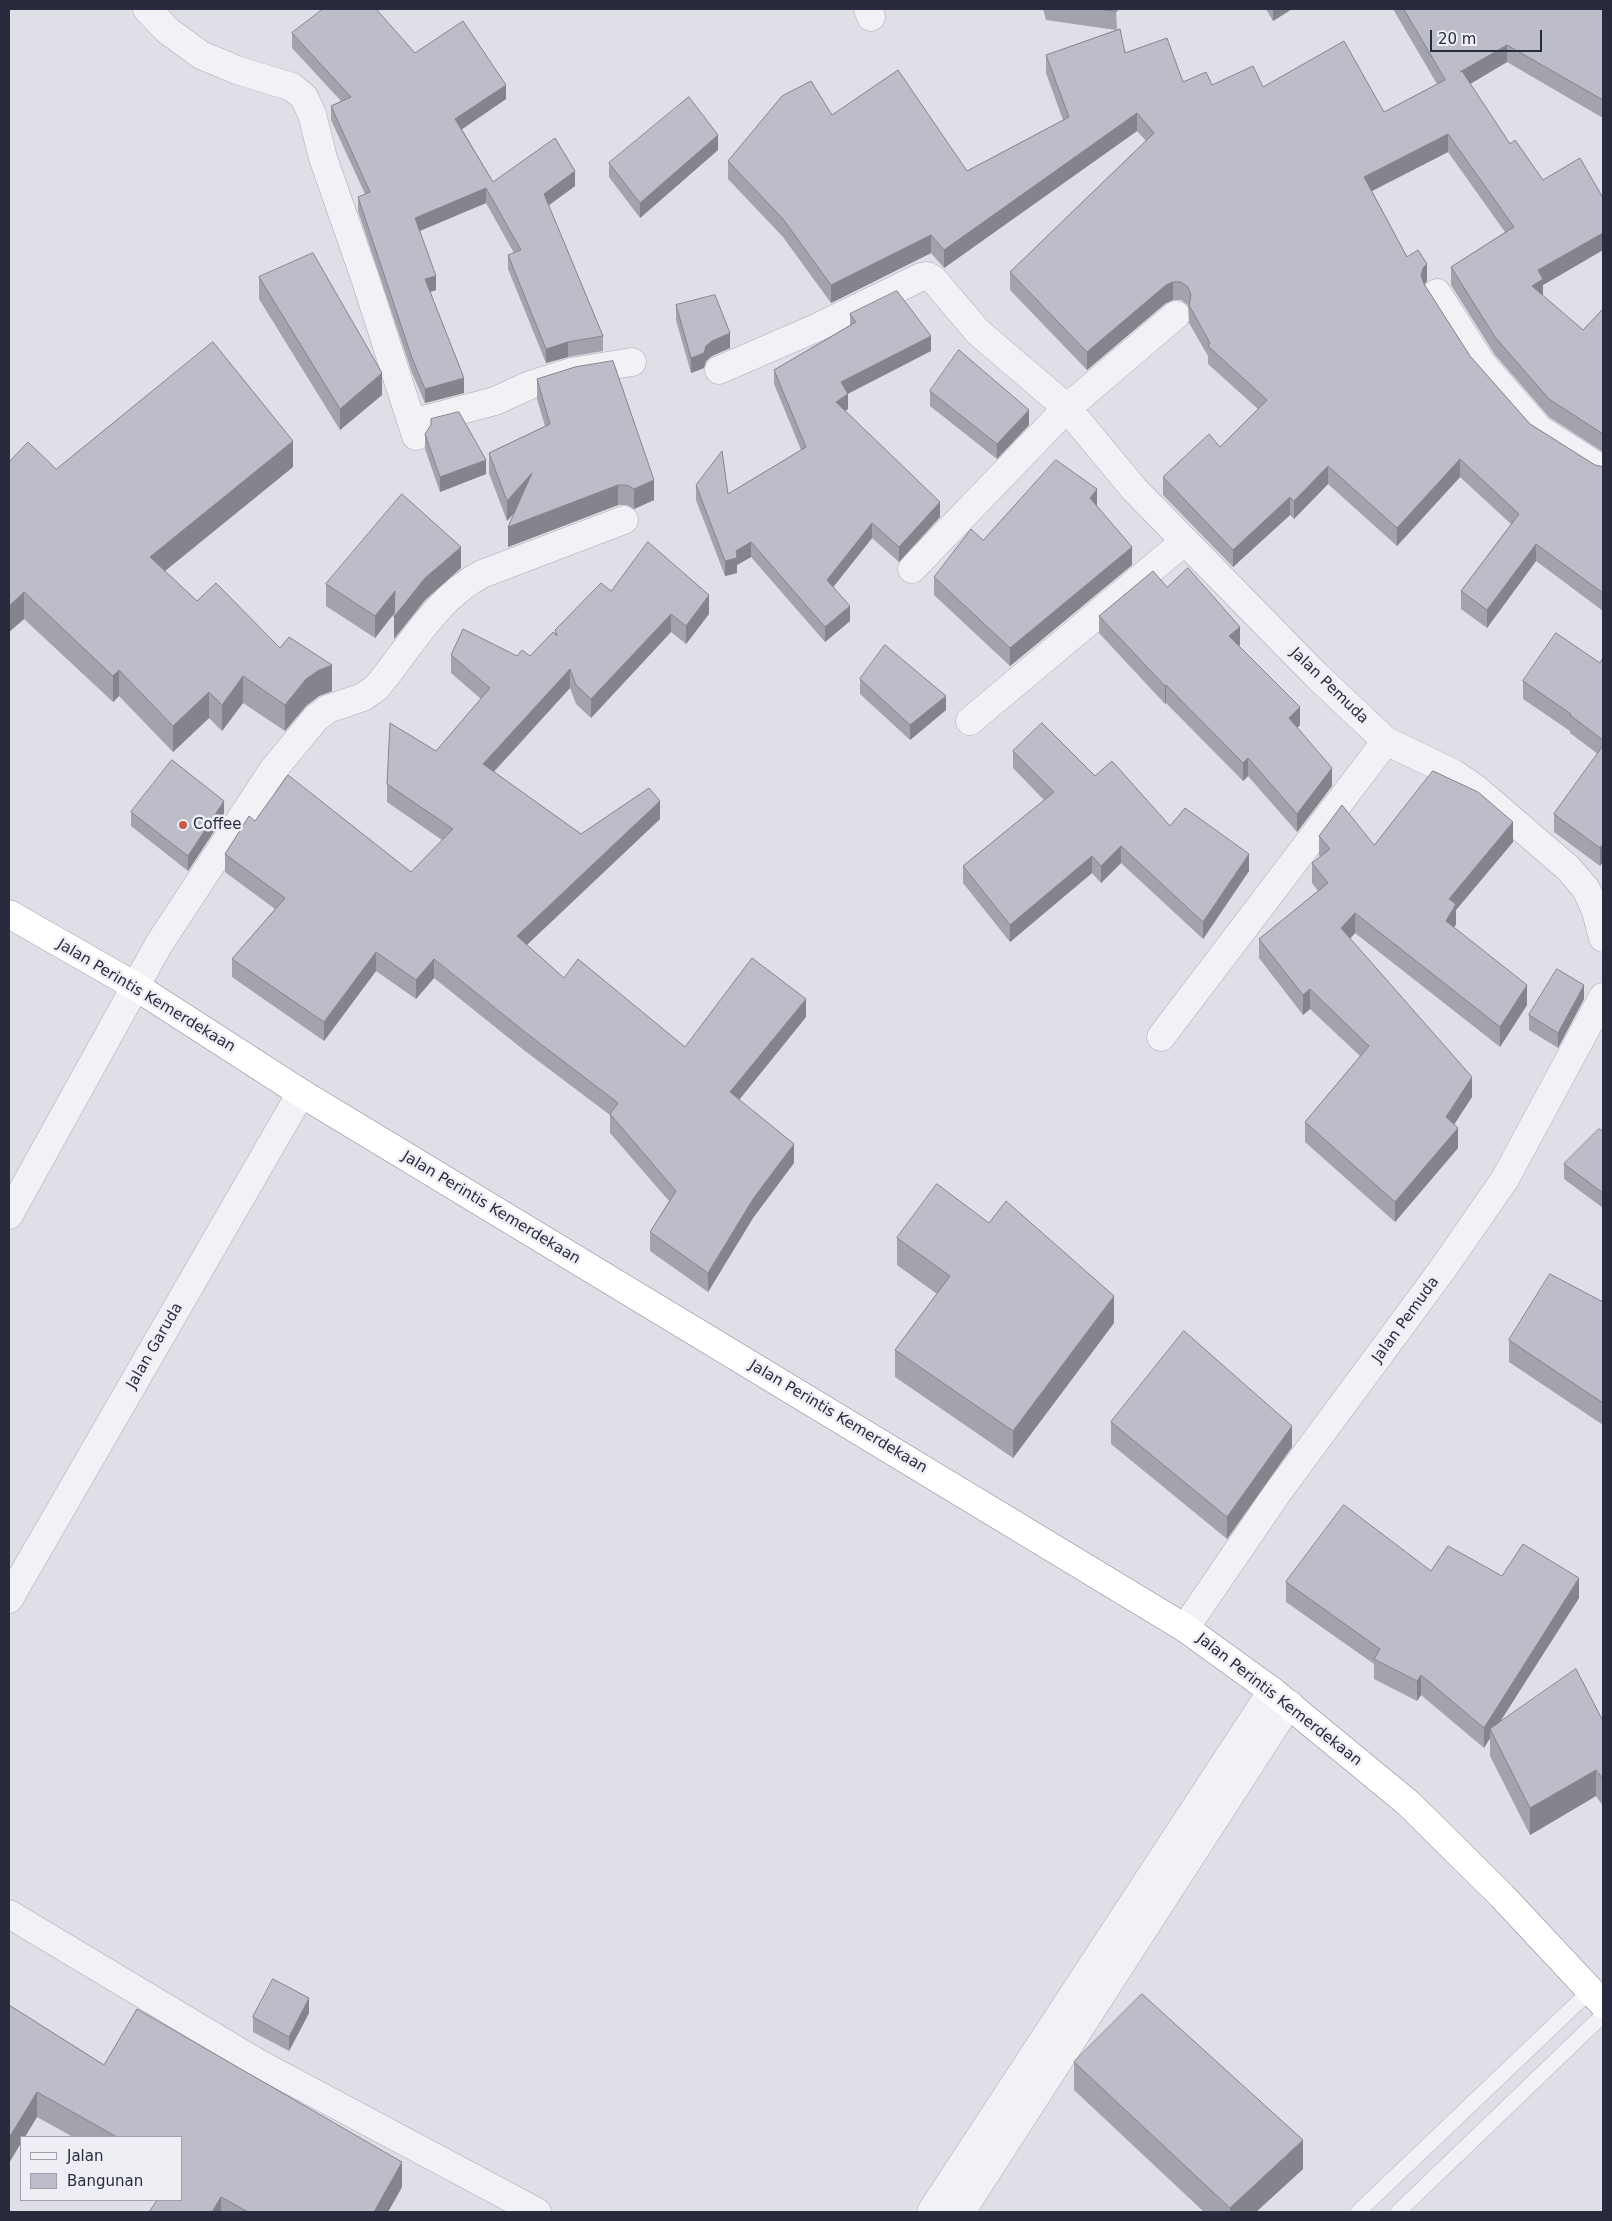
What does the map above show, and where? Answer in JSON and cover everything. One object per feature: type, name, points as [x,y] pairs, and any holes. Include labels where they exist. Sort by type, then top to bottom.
[{"type":"highway","name":"Jalan Perintis Kemerdekaan","points":[[9,914],[135,986],[301,1093],[1185,1628],[1280,1698],[1408,1803],[1502,1896],[1597,1997]]},
{"type":"street","points":[[147,9],[167,30],[201,55],[237,70],[292,87],[304,97],[312,114],[322,158],[365,278],[414,430],[495,401],[530,385],[571,372],[632,362]]},
{"type":"street","name":"Jalan Pemuda","points":[[719,370],[816,328],[921,277],[928,276],[934,280],[978,332],[1067,408],[1134,488],[1316,675],[1386,741],[1453,773],[1475,788],[1568,868],[1586,889],[1596,912],[1603,938]]},
{"type":"street","points":[[1437,294],[1482,364],[1539,429],[1603,470]]},
{"type":"street","points":[[912,569],[1067,408],[1176,315]]},
{"type":"street","points":[[9,1215],[159,944],[273,770],[316,718],[328,709],[363,697],[376,688],[433,614],[463,584],[482,574],[624,520]]},
{"type":"street","points":[[970,721],[1185,541]]},
{"type":"street","points":[[1161,1037],[1386,741]]},
{"type":"street","name":"Jalan Pemuda","points":[[1185,1628],[1278,1492],[1442,1270],[1505,1179],[1603,997]]},
{"type":"street","name":"Jalan Garuda","points":[[9,1599],[301,1093]]},
{"type":"street","points":[[931,2212],[1280,1698]]},
{"type":"street","points":[[961,2212],[1132,1945],[1280,1698]]},
{"type":"street","points":[[9,1914],[256,2062],[537,2212]]},
{"type":"lane","points":[[1358,2212],[1597,1997]]},
{"type":"lane","points":[[1398,2212],[1603,2015]]},
{"type":"building","points":[[323,9],[376,9],[415,53],[463,21],[506,85],[455,119],[493,182],[555,138],[575,171],[544,194],[603,336],[568,342],[546,349],[508,255],[521,250],[486,188],[415,218],[436,276],[425,279],[464,378],[425,389],[412,358],[358,197],[370,192],[331,106],[351,97],[292,33]]},
{"type":"building","points":[[1097,9],[1116,9],[1117,11]]},
{"type":"building","points":[[1404,9],[1603,9],[1603,100],[1507,45],[1460,72],[1462,71],[1510,144],[1515,140],[1543,180],[1580,158],[1603,198],[1603,233],[1538,270],[1543,279],[1532,286],[1583,330],[1603,309],[1603,434],[1549,399],[1495,337],[1451,267],[1514,227],[1448,134],[1364,177],[1407,257],[1418,250],[1427,264],[1423,268],[1421,275],[1424,284],[1470,356],[1530,424],[1595,465],[1603,467],[1603,593],[1536,544],[1487,610],[1461,591],[1519,514],[1460,459],[1397,528],[1328,466],[1294,501],[1290,497],[1233,550],[1163,477],[1209,434],[1220,447],[1267,400],[1208,346],[1210,343],[1189,305],[1191,295],[1188,287],[1181,282],[1173,282],[1166,285],[1087,352],[1010,272],[1154,133],[1137,113],[944,250],[931,235],[831,285],[783,219],[728,161],[782,96],[811,81],[832,115],[898,70],[967,171],[1069,117],[1046,55],[1120,29],[1125,53],[1167,38],[1183,82],[1206,72],[1212,85],[1253,66],[1263,87],[1344,41],[1384,112],[1445,80]]},
{"type":"building","points":[[689,97],[718,135],[640,203],[609,163]]},
{"type":"building","points":[[313,253],[382,373],[340,409],[259,277]]},
{"type":"building","points":[[897,291],[931,336],[841,382],[848,394],[836,402],[940,502],[899,547],[872,523],[827,580],[850,606],[825,627],[751,542],[736,551],[737,558],[725,561],[696,485],[722,451],[728,494],[806,447],[774,370],[856,322],[850,314]]},
{"type":"building","points":[[715,295],[730,333],[712,341],[706,346],[704,353],[691,358],[676,305]]},
{"type":"building","points":[[213,342],[293,441],[150,557],[197,601],[216,583],[280,648],[289,637],[332,665],[319,670],[306,679],[285,705],[243,676],[222,705],[209,692],[173,726],[119,670],[113,676],[24,592],[9,606],[9,462],[28,442],[56,469]]},
{"type":"building","points":[[959,350],[1029,410],[997,444],[930,391]]},
{"type":"building","points":[[613,361],[654,480],[634,489],[627,485],[618,485],[508,527],[532,473],[507,501],[489,453],[550,424],[537,379],[575,367]]},
{"type":"building","points":[[459,412],[486,460],[440,477],[425,434],[431,425],[431,419]]},
{"type":"building","points":[[1056,460],[1097,489],[1090,498],[1132,547],[1010,648],[934,577],[971,529],[983,540]]},
{"type":"building","points":[[402,494],[461,547],[425,578],[394,617],[395,591],[375,616],[326,584]]},
{"type":"building","points":[[648,542],[709,595],[686,626],[671,614],[591,699],[576,685],[570,669],[483,764],[581,834],[649,788],[660,801],[517,936],[564,978],[578,959],[685,1047],[752,958],[806,999],[730,1092],[794,1144],[753,1199],[708,1273],[650,1232],[676,1191],[610,1114],[618,1103],[434,959],[416,980],[376,952],[324,1022],[232,959],[285,898],[225,854],[249,816],[255,821],[288,775],[411,872],[453,829],[387,784],[390,723],[436,751],[490,688],[451,655],[463,629],[517,656],[522,650],[530,656],[553,632],[557,636],[555,630],[601,583],[611,591]]},
{"type":"building","points":[[1188,568],[1240,627],[1229,636],[1300,707],[1289,718],[1332,768],[1297,814],[1248,758],[1243,763],[1165,686],[1099,616],[1153,571],[1167,587]]},
{"type":"building","points":[[1556,633],[1600,663],[1603,658],[1603,740],[1571,714],[1523,681]]},
{"type":"building","points":[[885,645],[946,696],[910,725],[860,679]]},
{"type":"building","points":[[1042,723],[1095,776],[1112,761],[1170,826],[1185,808],[1249,854],[1203,922],[1121,846],[1101,866],[1092,856],[1010,925],[963,866],[1054,792],[1013,751]]},
{"type":"building","points":[[1603,746],[1603,844],[1600,848],[1554,814]]},
{"type":"building","name":"Coffee","points":[[172,760],[224,801],[188,856],[131,812]]},
{"type":"building","points":[[1433,771],[1478,792],[1513,822],[1449,899],[1456,904],[1446,921],[1527,985],[1500,1027],[1355,913],[1341,928],[1472,1077],[1446,1117],[1458,1128],[1395,1202],[1305,1122],[1369,1046],[1310,989],[1303,995],[1259,939],[1328,883],[1312,863],[1330,849],[1319,836],[1342,805],[1374,845]]},
{"type":"building","points":[[1557,969],[1584,985],[1558,1033],[1529,1015]]},
{"type":"building","points":[[1599,1129],[1603,1131],[1603,1193],[1564,1164]]},
{"type":"building","points":[[937,1184],[989,1223],[1006,1201],[1114,1296],[1013,1431],[895,1350],[950,1276],[897,1238]]},
{"type":"building","points":[[1550,1274],[1603,1302],[1603,1403],[1509,1340]]},
{"type":"building","points":[[1184,1331],[1292,1426],[1227,1517],[1111,1422]]},
{"type":"building","points":[[1344,1505],[1431,1571],[1448,1546],[1502,1576],[1523,1544],[1579,1578],[1484,1728],[1421,1675],[1417,1681],[1374,1659],[1380,1649],[1286,1582]]},
{"type":"building","points":[[1576,1669],[1603,1721],[1603,1779],[1596,1770],[1530,1808],[1490,1729]]},
{"type":"building","points":[[273,1979],[309,1998],[289,2037],[253,2017]]},
{"type":"building","points":[[1142,1994],[1303,2140],[1230,2208],[1074,2062]]},
{"type":"building","points":[[9,2005],[104,2065],[137,2009],[402,2162],[374,2212],[248,2212],[221,2197],[212,2212],[149,2212],[156,2201],[182,2201],[182,2136],[115,2136],[37,2092],[9,2138]]},
{"type":"place","name":"Coffee","points":[[183,825]]}]
